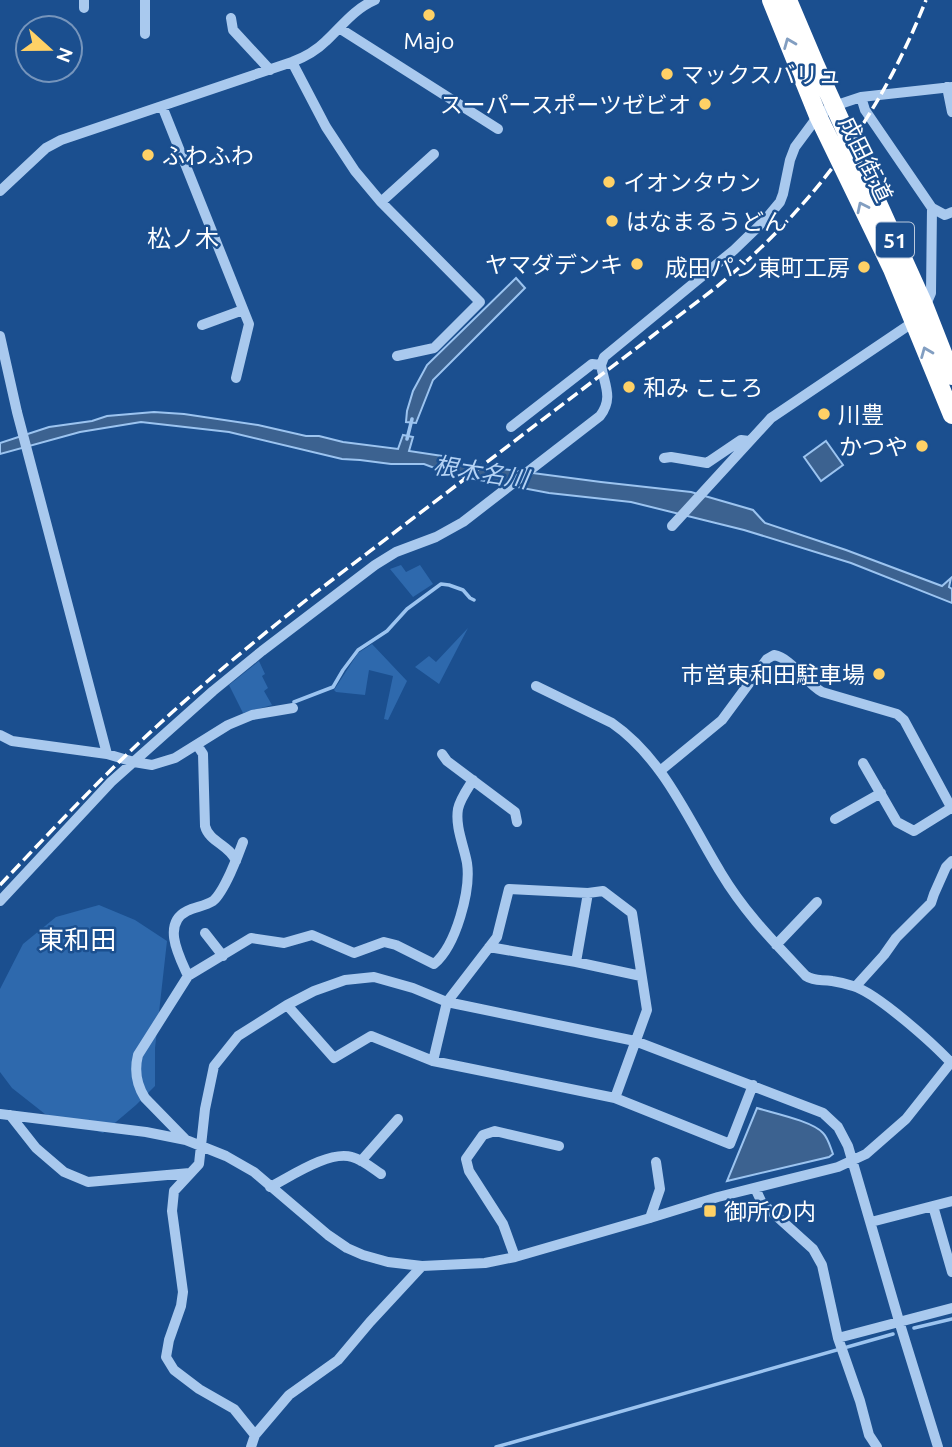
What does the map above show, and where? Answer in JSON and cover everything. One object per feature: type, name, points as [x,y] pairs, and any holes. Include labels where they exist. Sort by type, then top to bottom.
[{"type":"highway","name":"成田街道","points":[[771,0],[818,116],[892,269],[952,376]]},
{"type":"highway","name":"成田街道","points":[[788,0],[919,314],[952,415]]},
{"type":"street","points":[[145,0],[145,34]]},
{"type":"street","points":[[0,191],[46,148],[61,140],[305,57],[319,48],[361,3],[375,0]]},
{"type":"street","points":[[231,18],[233,30],[271,70]]},
{"type":"street","points":[[339,28],[498,129]]},
{"type":"street","points":[[292,62],[355,171],[381,202],[480,302],[435,348],[397,356]]},
{"type":"street","points":[[0,901],[111,782],[262,650],[375,565],[463,522],[596,420],[604,411],[608,399],[608,388],[601,365],[604,357],[734,250],[773,212],[783,194],[795,147],[818,116],[834,106],[861,97],[949,87],[952,113]]},
{"type":"street","points":[[861,97],[865,110],[932,208],[945,215],[952,212]]},
{"type":"street","points":[[162,106],[249,324],[236,377]]},
{"type":"street","points":[[381,202],[434,155]]},
{"type":"street","points":[[672,526],[778,412],[919,314],[930,298],[932,283],[932,208]]},
{"type":"street","points":[[202,326],[243,310]]},
{"type":"street","points":[[0,336],[17,412],[107,754]]},
{"type":"street","points":[[511,427],[592,364],[601,365]]},
{"type":"street","points":[[664,458],[707,463],[741,440],[749,441]]},
{"type":"street","points":[[660,771],[722,720],[767,659],[774,655],[781,656],[822,692],[897,714],[904,720],[952,809],[914,831],[897,822],[863,763]]},
{"type":"street","points":[[5,1115],[146,1132],[186,1140],[226,1156],[254,1172],[347,1248],[388,1262],[422,1266],[485,1263],[515,1257],[718,1197],[838,1167],[866,1154],[906,1119],[952,1063],[881,1002],[856,986],[810,978],[748,913],[652,760],[621,729],[536,686]]},
{"type":"street","points":[[0,735],[12,741],[107,754],[152,765],[174,758],[228,725],[252,715],[293,708]]},
{"type":"street","points":[[197,745],[203,754],[207,833],[229,851],[236,861]]},
{"type":"street","points":[[442,754],[447,761],[515,812],[517,822]]},
{"type":"street","points":[[186,1140],[140,1091],[135,1065],[138,1055],[188,976],[251,938],[284,943],[312,935],[354,953],[384,942],[435,964],[454,934],[464,905],[468,881],[467,863],[458,826],[458,808],[473,780]]},
{"type":"street","points":[[835,818],[881,793]]},
{"type":"street","points":[[188,976],[176,949],[174,934],[178,917],[212,902],[236,861],[243,842]]},
{"type":"street","points":[[856,986],[896,938],[931,903],[946,867],[952,861]]},
{"type":"street","points":[[433,1061],[447,1002],[497,937],[509,889],[588,893],[603,891],[632,913],[647,1010],[615,1098]]},
{"type":"street","points":[[576,962],[588,893]]},
{"type":"street","points":[[776,945],[817,902]]},
{"type":"street","points":[[205,933],[223,956]]},
{"type":"street","points":[[489,947],[640,976]]},
{"type":"street","points":[[255,1435],[234,1409],[199,1389],[174,1370],[166,1357],[183,1292],[172,1211],[173,1191],[199,1164],[205,1109],[215,1066],[238,1036],[314,991],[345,980],[374,977],[447,1002],[635,1041],[823,1113],[838,1127],[853,1160],[899,1321],[939,1447]]},
{"type":"street","points":[[287,1005],[334,1058],[372,1036],[433,1061],[615,1098],[730,1144],[753,1085]]},
{"type":"street","points":[[5,1115],[36,1148],[64,1172],[88,1182],[190,1173]]},
{"type":"street","points":[[361,1161],[398,1119]]},
{"type":"street","points":[[515,1257],[503,1224],[469,1171],[466,1159],[483,1135],[495,1131],[559,1146]]},
{"type":"street","points":[[270,1187],[314,1164],[343,1155],[361,1161],[381,1174]]},
{"type":"street","points":[[650,1218],[660,1189],[656,1162]]},
{"type":"street","points":[[755,1188],[762,1203],[813,1248],[822,1265],[839,1340],[869,1435],[877,1447]]},
{"type":"street","points":[[871,1222],[952,1201]]},
{"type":"street","points":[[933,1206],[952,1272]]},
{"type":"street","points":[[251,1447],[255,1435],[289,1395],[338,1360],[422,1266]]},
{"type":"street","points":[[839,1340],[952,1308]]},
{"type":"shaded area","points":[[401,565],[406,572],[420,565],[433,584],[413,597],[390,569]]},
{"type":"shaded area","points":[[468,628],[439,684],[415,667],[429,656],[436,662]]},
{"type":"shaded area","points":[[372,644],[407,681],[388,720],[384,719],[393,676],[369,670],[365,695],[334,690],[358,653]]},
{"type":"shaded area","points":[[259,661],[268,688],[264,691],[272,705],[243,713],[229,685]]},
{"type":"shaded area","points":[[99,905],[135,920],[167,941],[155,1048],[155,1086],[103,1133],[45,1114],[12,1088],[0,1072],[0,989],[23,944],[56,917]]},
{"type":"water","points":[[516,278],[525,288],[433,380],[416,423],[406,422],[413,391],[427,365]]},
{"type":"water","name":"根木名川","points":[[154,412],[258,425],[306,436],[398,449],[403,435],[413,437],[409,451],[449,457],[465,464],[691,492],[753,510],[765,523],[942,586],[951,578],[949,587],[952,589],[952,603],[851,563],[744,530],[631,502],[549,493],[453,475],[424,464],[342,459],[229,432],[141,422],[80,432],[0,454],[0,443],[49,427],[92,421],[107,416]]},
{"type":"water","points":[[826,441],[843,465],[821,481],[804,457]]},
{"type":"water","points":[[757,1108],[802,1121],[818,1129],[826,1137],[833,1154],[727,1181]]},
{"type":"waterway","points":[[407,439],[412,419]]},
{"type":"waterway","points":[[294,702],[333,687],[358,650],[387,631],[407,609],[441,584],[463,590],[474,600]]},
{"type":"waterway","points":[[914,1328],[952,1319]]},
{"type":"waterway","points":[[496,1447],[893,1334]]},
{"type":"railway","points":[[0,885],[124,758],[240,654],[315,593],[714,289],[749,259],[812,194],[839,159],[887,83],[926,0]]},
{"type":"place","name":"Majo","points":[[429,15]]},
{"type":"place","name":"マックスバリュ","points":[[667,74]]},
{"type":"place","name":"スーパースポーツゼビオ","points":[[705,104]]},
{"type":"place","name":"ふわふわ","points":[[148,155]]},
{"type":"place","name":"イオンタウン","points":[[609,182]]},
{"type":"place","name":"はなまるうどん","points":[[612,221]]},
{"type":"place","name":"ヤマダデンキ","points":[[637,264]]},
{"type":"place","name":"成田パン東町工房","points":[[864,267]]},
{"type":"place","name":"和み こころ","points":[[629,387]]},
{"type":"place","name":"川豊","points":[[824,414]]},
{"type":"place","name":"かつや","points":[[922,446]]},
{"type":"place","name":"市営東和田駐車場","points":[[879,674]]},
{"type":"place","name":"御所の内","points":[[710,1211]]},
{"type":"district","name":"松ノ木","points":[[183,238]]},
{"type":"district","name":"東和田","points":[[77,939]]}]
